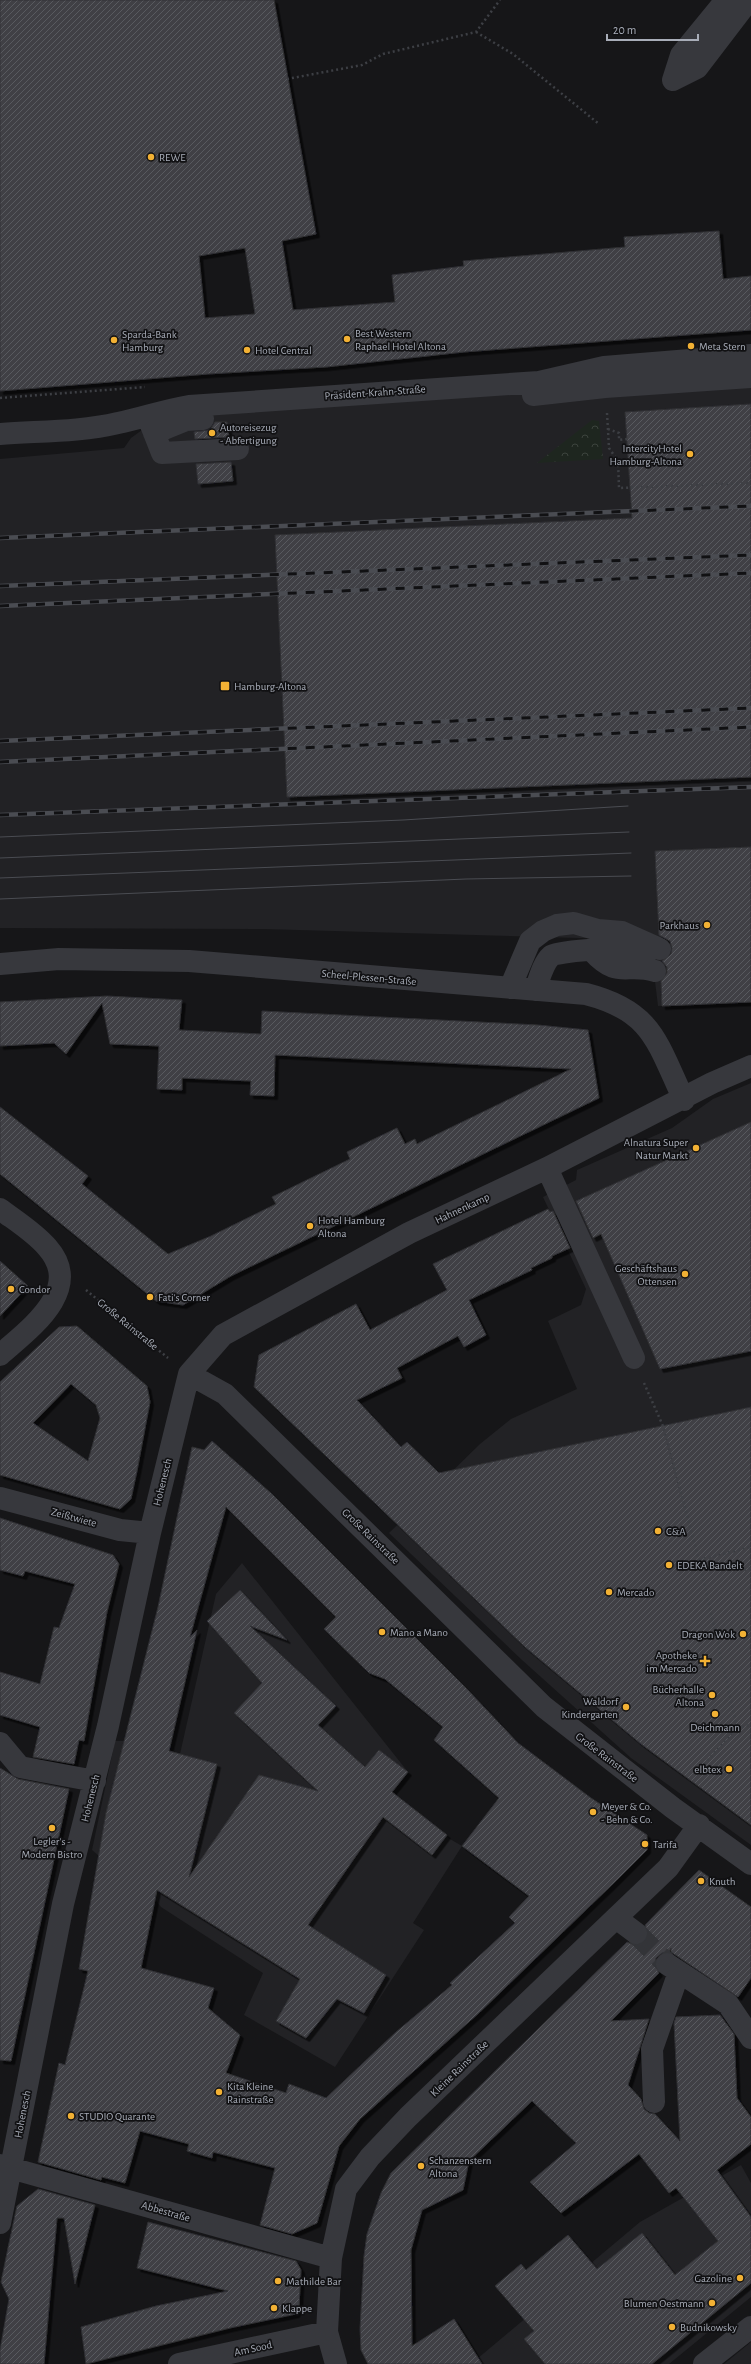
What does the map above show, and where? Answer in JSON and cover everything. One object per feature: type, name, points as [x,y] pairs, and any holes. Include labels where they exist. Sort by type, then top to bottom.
[{"type":"street","points":[[726,0],[681,55],[673,80],[697,68],[749,0]]},
{"type":"street","name":"Präsident-Krahn-Straße","points":[[0,434],[94,427],[119,423],[150,424],[189,406],[539,382],[604,367],[751,356]]},
{"type":"street","points":[[238,449],[162,453],[150,424],[751,377]]},
{"type":"street","points":[[510,988],[533,938],[543,931],[557,925],[574,923],[598,930],[622,932],[660,949]]},
{"type":"street","points":[[535,990],[551,956],[561,951],[592,951],[604,964],[609,966],[620,969],[656,971]]},
{"type":"street","name":"Scheel-Plessen-Straße","points":[[0,964],[59,959],[190,961],[586,994],[620,1004],[645,1024],[657,1042],[684,1100]]},
{"type":"street","name":"Hahnenkamp","points":[[189,1374],[223,1335],[408,1233],[547,1168],[684,1100],[712,1083],[751,1066]]},
{"type":"street","points":[[547,1168],[634,1358]]},
{"type":"street","points":[[0,1208],[48,1248],[58,1267],[59,1277],[57,1294],[49,1309],[0,1355]]},
{"type":"street","name":"Hohenesch","points":[[0,2223],[6,2167],[54,1947],[108,1726],[150,1533],[189,1374]]},
{"type":"street","name":"Große Rainstraße","points":[[189,1374],[225,1394],[544,1707],[673,1808],[699,1825],[751,1864]]},
{"type":"street","name":"Zeißtwiete","points":[[0,1498],[120,1530],[150,1533]]},
{"type":"street","points":[[0,1743],[20,1767],[94,1781]]},
{"type":"street","name":"Kleine Rainstraße","points":[[336,2364],[327,2332],[332,2258],[346,2189],[370,2157],[408,2117],[668,1868],[699,1825]]},
{"type":"street","points":[[616,1918],[636,1933]]},
{"type":"street","points":[[654,2102],[652,2049],[673,1968],[728,2004],[751,2038]]},
{"type":"street","name":"Abbestraße","points":[[6,2167],[332,2258]]},
{"type":"street","points":[[704,2364],[751,2327]]},
{"type":"street","name":"Am Sood","points":[[179,2364],[327,2332]]},
{"type":"path","points":[[287,79],[362,65],[383,54],[476,32],[500,0]]},
{"type":"path","points":[[476,32],[513,54],[598,124]]},
{"type":"path","points":[[607,413],[609,448],[618,461],[619,488],[751,483]]},
{"type":"path","points":[[608,429],[619,433],[619,440],[627,439]]},
{"type":"path","name":"Große Rainstraße","points":[[59,1277],[80,1286],[189,1374]]},
{"type":"path","points":[[655,1407],[663,1426],[699,1560],[737,1728]]},
{"type":"path","points":[[699,1560],[751,1548]]},
{"type":"path","points":[[744,1570],[751,1568]]},
{"type":"path","points":[[697,1772],[737,1728],[751,1725]]},
{"type":"shaded area","points":[[751,365],[751,1002],[658,1006],[650,940],[263,929],[0,928],[0,459],[124,448],[131,438],[142,430],[188,416]]},
{"type":"shaded area","points":[[751,1083],[751,1845],[631,1758],[522,1660],[389,1533],[480,1444],[511,1419],[577,1389],[548,1321],[581,1305],[586,1289],[543,1197],[576,1180],[577,1170],[672,1128],[713,1099]]},
{"type":"shaded area","points":[[242,1563],[408,1772],[392,1793],[450,1839],[462,1846],[413,1923],[424,1930],[335,2067],[244,2015],[263,1973],[161,1907],[141,1881],[99,1856],[92,1850],[115,1741],[126,1741],[180,1754],[216,1594]]},
{"type":"shaded area","points":[[741,2165],[751,2183],[751,2297],[669,2364],[471,2364],[640,2222]]},
{"type":"shaded area","points":[[751,2342],[751,2364],[724,2364]]},
{"type":"green space","points":[[592,420],[599,421],[603,459],[537,463]]},
{"type":"building","points":[[0,0],[274,0],[316,234],[282,241],[293,310],[395,302],[392,275],[464,266],[463,261],[625,247],[624,237],[719,231],[723,279],[751,276],[751,330],[464,352],[326,367],[208,374],[0,391]],"holes":[[[245,248],[255,314],[205,318],[199,256]]]},
{"type":"building","points":[[751,404],[751,777],[287,797],[275,535],[632,518],[625,412]]},
{"type":"building","points":[[215,422],[227,422],[229,437],[195,439],[194,432],[210,430]]},
{"type":"building","name":"Autoreisezug - Abfertigung","points":[[231,462],[233,481],[198,484],[196,464]]},
{"type":"building","points":[[751,847],[751,1002],[662,1006],[661,981],[667,973],[667,967],[662,961],[671,954],[672,948],[670,941],[659,935],[655,851]]},
{"type":"building","points":[[107,996],[182,1000],[179,1030],[261,1034],[262,1011],[538,1025],[588,1030],[599,1098],[231,1276],[183,1305],[156,1301],[0,1174],[0,1107],[88,1176],[82,1184],[168,1254],[211,1236],[276,1204],[272,1197],[350,1159],[347,1152],[397,1128],[405,1144],[415,1139],[417,1144],[571,1069],[275,1055],[274,1096],[250,1095],[251,1081],[182,1078],[182,1090],[157,1089],[159,1046],[110,1044],[102,1003],[66,1054],[54,1043],[0,1046],[0,1002]]},
{"type":"building","name":"Geschäftshaus Ottensen","points":[[751,1122],[751,1351],[660,1369],[601,1234],[593,1238],[576,1201]]},
{"type":"building","name":"Mercado","points":[[548,1209],[550,1212],[553,1211],[570,1248],[531,1268],[532,1270],[469,1300],[486,1335],[464,1347],[458,1336],[397,1368],[402,1378],[357,1400],[401,1447],[407,1442],[439,1473],[751,1407],[751,1825],[641,1744],[525,1647],[254,1387],[259,1355],[356,1304],[370,1330],[447,1290],[433,1264]]},
{"type":"building","points":[[0,1261],[28,1286],[0,1316]]},
{"type":"building","points":[[77,1326],[147,1386],[150,1402],[131,1499],[120,1509],[0,1475],[0,1382],[59,1327]],"holes":[[[71,1384],[96,1405],[100,1418],[88,1461],[33,1423]]]},
{"type":"building","points":[[212,1441],[272,1494],[466,1688],[518,1743],[591,1798],[647,1835],[647,1850],[617,1880],[479,2013],[360,2119],[339,2146],[317,2223],[292,2234],[260,2225],[275,2168],[213,2152],[212,2158],[187,2151],[189,2144],[140,2131],[125,2183],[102,2177],[101,2180],[38,2162],[59,2063],[65,2065],[88,1971],[79,1969],[106,1813],[158,1607],[192,1447],[204,1450]],"holes":[[[226,1507],[336,1617],[324,1629],[369,1673],[385,1679],[443,1727],[434,1740],[499,1798],[462,1846],[529,1896],[509,1917],[515,1923],[450,1983],[452,1985],[396,2032],[326,2098],[289,2084],[286,2093],[226,2073],[240,2035],[208,2008],[214,1988],[141,1968],[157,1890],[300,1979],[276,2021],[306,2038],[337,1999],[364,2013],[386,1975],[308,1925],[383,1817],[432,1855],[447,1835],[392,1792],[408,1772],[379,1750],[365,1767],[318,1725],[336,1706],[250,1626],[287,1640],[240,1590],[207,1621],[262,1683],[234,1713],[318,1791],[259,1775],[189,1877],[217,1764],[169,1751],[197,1630],[190,1637]]]},
{"type":"building","points":[[0,1518],[113,1555],[119,1564],[107,1612],[84,1741],[79,1740],[74,1764],[33,1757],[40,1727],[0,1715],[0,1672],[40,1684],[54,1627],[59,1628],[75,1584],[25,1571],[23,1576],[0,1570]]},
{"type":"building","points":[[0,1768],[18,1779],[69,1789],[11,2061],[0,2060]]},
{"type":"building","points":[[699,1870],[751,1907],[751,1978],[738,1997],[671,1952],[671,1948],[669,1952],[662,1953],[656,1958],[655,1964],[659,1973],[611,2021],[649,2019],[628,2085],[641,2099],[644,2109],[649,2113],[655,2114],[680,2141],[674,2023],[676,2017],[720,2015],[734,2034],[737,2098],[751,2117],[751,2144],[717,2170],[751,2217],[751,2283],[652,2364],[545,2364],[524,2339],[534,2331],[495,2286],[521,2264],[526,2270],[568,2235],[597,2269],[642,2233],[675,2275],[718,2241],[676,2188],[669,2193],[639,2154],[561,2213],[530,2182],[576,2143],[532,2101],[469,2161],[463,2190],[422,2210],[411,2250],[412,2346],[454,2319],[482,2364],[368,2364],[361,2350],[360,2329],[364,2256],[367,2234],[381,2193],[391,2173],[627,1942],[635,1945],[646,1941],[648,1934],[645,1925]]},
{"type":"building","points":[[38,2189],[95,2205],[75,2284],[64,2218],[57,2218],[44,2364],[0,2364],[0,2350],[9,2299],[1,2282],[17,2206]]},
{"type":"building","points":[[148,2222],[296,2261],[301,2270],[299,2307],[296,2314],[230,2328],[86,2364],[81,2327],[156,2306],[228,2291],[137,2268]]},
{"type":"tunnel","points":[[636,1933],[667,1964]]},
{"type":"tram line","points":[[0,837],[403,820],[628,806]]},
{"type":"tram line","points":[[0,858],[629,832]]},
{"type":"tram line","points":[[0,878],[631,853]]},
{"type":"tram line","points":[[0,899],[466,879],[631,876]]},
{"type":"railway","points":[[0,538],[751,506]]},
{"type":"railway","points":[[0,586],[751,555]]},
{"type":"railway","points":[[0,606],[751,573]]},
{"type":"railway","points":[[0,741],[751,708]]},
{"type":"railway","points":[[0,762],[751,727]]},
{"type":"railway","points":[[0,815],[751,787]]},
{"type":"place","name":"REWE","points":[[151,157]]},
{"type":"place","name":"Best Western Raphael Hotel Altona","points":[[347,339]]},
{"type":"place","name":"Sparda-Bank Hamburg","points":[[114,340]]},
{"type":"place","name":"Meta Stern","points":[[691,346]]},
{"type":"place","name":"Hotel Central","points":[[247,350]]},
{"type":"place","name":"Autoreisezug - Abfertigung","points":[[212,433]]},
{"type":"place","name":"IntercityHotel Hamburg-Altona","points":[[690,454]]},
{"type":"place","name":"Hamburg-Altona","points":[[225,686]]},
{"type":"place","name":"Parkhaus","points":[[707,925]]},
{"type":"place","name":"Alnatura Super Natur Markt","points":[[696,1148]]},
{"type":"place","name":"Hotel Hamburg Altona","points":[[310,1226]]},
{"type":"place","name":"Geschäftshaus Ottensen","points":[[685,1274]]},
{"type":"place","name":"Condor","points":[[11,1289]]},
{"type":"place","name":"Fati's Corner","points":[[150,1297]]},
{"type":"place","name":"C&A","points":[[658,1531]]},
{"type":"place","name":"EDEKA Bandelt","points":[[669,1565]]},
{"type":"place","name":"Mercado","points":[[609,1592]]},
{"type":"place","name":"Mano a Mano","points":[[382,1632]]},
{"type":"place","name":"Dragon Wok","points":[[743,1634]]},
{"type":"place","name":"Apotheke im Mercado","points":[[705,1661]]},
{"type":"place","name":"Bücherhalle Altona","points":[[712,1695]]},
{"type":"place","name":"Waldorf Kindergarten","points":[[626,1707]]},
{"type":"place","name":"Deichmann","points":[[715,1714]]},
{"type":"place","name":"elbtex","points":[[729,1769]]},
{"type":"place","name":"Meyer & Co. - Behn & Co.","points":[[593,1812]]},
{"type":"place","name":"Legler's - Modern Bistro","points":[[52,1828]]},
{"type":"place","name":"Tarifa","points":[[645,1844]]},
{"type":"place","name":"Knuth","points":[[701,1881]]},
{"type":"place","name":"Kita Kleine Rainstraße","points":[[219,2092]]},
{"type":"place","name":"STUDIO Quarante","points":[[71,2116]]},
{"type":"place","name":"Schanzenstern Altona","points":[[421,2166]]},
{"type":"place","name":"Gazoline","points":[[740,2278]]},
{"type":"place","name":"Mathilde Bar","points":[[278,2281]]},
{"type":"place","name":"Blumen Oestmann","points":[[712,2303]]},
{"type":"place","name":"Klappe","points":[[274,2308]]},
{"type":"place","name":"Budnikowsky","points":[[672,2327]]}]
